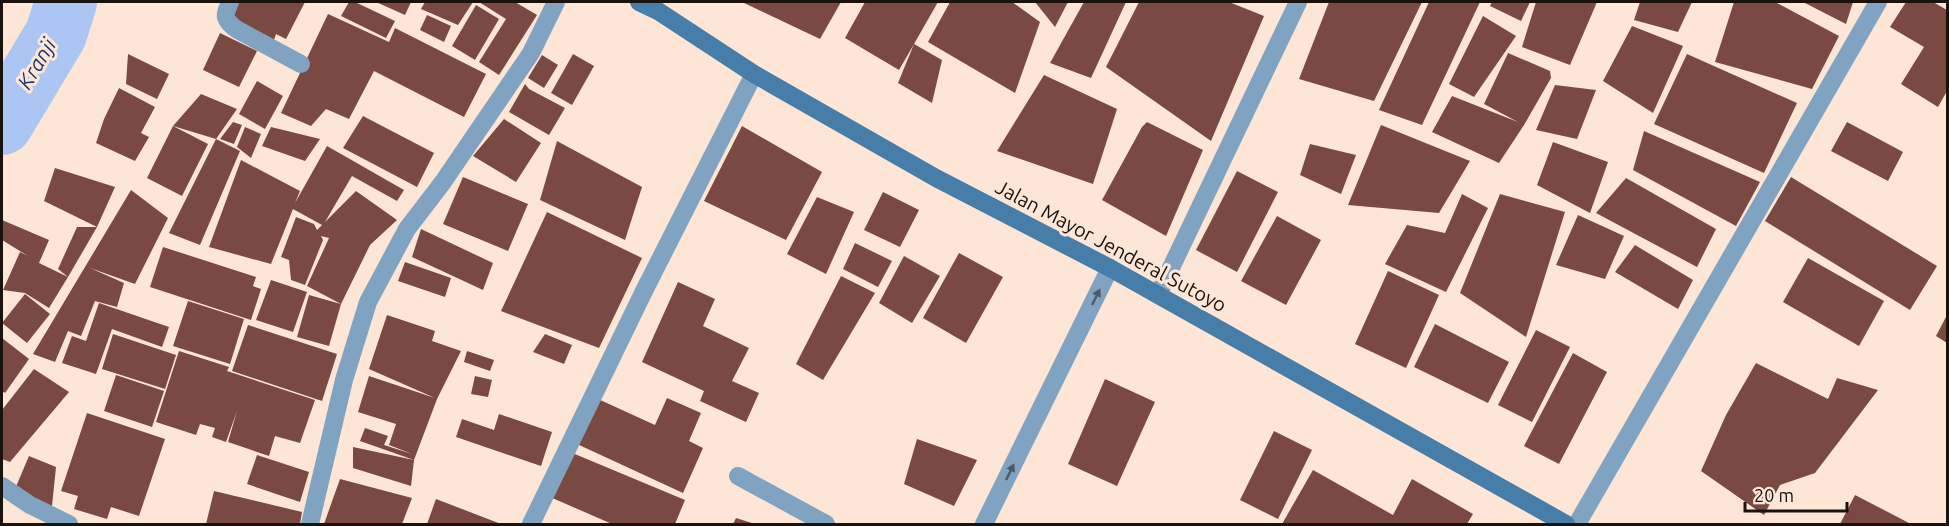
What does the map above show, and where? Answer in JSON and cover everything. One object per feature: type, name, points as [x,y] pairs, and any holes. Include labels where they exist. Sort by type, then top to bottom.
[{"type":"main road","name":"Jalan Mayor Jenderal Sutoyo","points":[[639,2],[660,7],[754,74],[936,178],[1110,268],[1566,525]]},
{"type":"street","points":[[230,2],[225,15],[227,21],[236,29],[302,64]]},
{"type":"street","points":[[310,525],[344,380],[368,302],[407,228],[443,182],[531,53],[556,2]]},
{"type":"street","points":[[1158,295],[1298,2]]},
{"type":"street","points":[[1577,525],[1878,2]]},
{"type":"street","points":[[531,525],[643,293],[754,74]]},
{"type":"street","points":[[984,525],[1110,268]]},
{"type":"street","points":[[738,476],[826,525]]},
{"type":"street","points":[[2,486],[30,505],[69,525]]},
{"type":"building","points":[[239,2],[305,2],[286,39],[276,34],[274,40],[229,18]]},
{"type":"building","points":[[349,2],[355,2],[395,21],[386,38],[341,16]]},
{"type":"building","points":[[376,2],[411,2],[405,15]]},
{"type":"building","points":[[425,2],[473,2],[458,25],[421,9]]},
{"type":"building","points":[[479,2],[515,2],[537,15],[499,75],[479,62],[506,19]]},
{"type":"building","points":[[742,2],[841,2],[820,39]]},
{"type":"building","points":[[865,2],[938,2],[899,70],[845,38]]},
{"type":"building","points":[[950,2],[1012,2],[1040,22],[1015,93],[928,42]]},
{"type":"building","points":[[1035,2],[1068,2],[1055,27]]},
{"type":"building","points":[[1084,2],[1126,2],[1091,78],[1050,63]]},
{"type":"building","points":[[1139,2],[1229,2],[1264,16],[1211,141],[1106,67]]},
{"type":"building","points":[[1329,2],[1422,2],[1374,101],[1299,79]]},
{"type":"building","points":[[1429,2],[1480,2],[1422,125],[1379,110]]},
{"type":"building","points":[[1492,2],[1530,2],[1521,21],[1490,6]]},
{"type":"building","points":[[1536,2],[1597,2],[1570,65],[1522,47]]},
{"type":"building","points":[[1640,2],[1692,2],[1678,32],[1634,20]]},
{"type":"building","points":[[1734,2],[1775,2],[1839,36],[1812,89],[1715,62]]},
{"type":"building","points":[[1803,2],[1853,2],[1846,24]]},
{"type":"building","points":[[1906,2],[1933,2],[1947,10],[1947,91],[1938,107],[1901,84],[1924,47],[1890,27]]},
{"type":"building","points":[[476,5],[499,19],[475,60],[452,46]]},
{"type":"building","points":[[328,14],[389,42],[395,28],[486,74],[464,117],[374,71],[349,119],[326,109],[311,126],[281,113]]},
{"type":"building","points":[[427,15],[451,26],[444,42],[420,30]]},
{"type":"building","points":[[1483,16],[1516,36],[1474,97],[1449,84]]},
{"type":"building","points":[[1632,26],[1683,46],[1653,113],[1603,81]]},
{"type":"building","points":[[220,33],[257,51],[239,87],[203,70]]},
{"type":"building","points":[[914,44],[942,60],[932,103],[898,83]]},
{"type":"building","points":[[1508,53],[1550,71],[1551,78],[1499,163],[1432,132],[1452,96],[1518,122],[1484,104]]},
{"type":"building","points":[[128,54],[169,74],[157,99],[126,84]]},
{"type":"building","points":[[573,54],[594,66],[572,105],[551,93]]},
{"type":"building","points":[[1687,54],[1797,103],[1764,173],[1654,124]]},
{"type":"building","points":[[542,55],[558,65],[544,88],[528,78]]},
{"type":"building","points":[[1044,75],[1117,109],[1093,184],[997,151]]},
{"type":"building","points":[[257,81],[283,96],[265,129],[239,114]]},
{"type":"building","points":[[525,84],[529,89],[565,108],[549,135],[509,112]]},
{"type":"building","points":[[1555,85],[1596,90],[1577,139],[1536,130]]},
{"type":"building","points":[[119,88],[155,107],[141,133],[149,137],[135,161],[96,143],[104,119]]},
{"type":"building","points":[[201,94],[237,109],[216,139],[173,126]]},
{"type":"building","points":[[363,116],[434,153],[417,187],[343,148]]},
{"type":"building","points":[[504,119],[541,143],[516,182],[473,156]]},
{"type":"building","points":[[233,122],[242,125],[234,144],[220,139]]},
{"type":"building","points":[[1147,122],[1203,150],[1166,236],[1102,200],[1142,127]]},
{"type":"building","points":[[1847,122],[1903,152],[1888,181],[1831,151]]},
{"type":"building","points":[[1381,125],[1470,161],[1439,213],[1348,205]]},
{"type":"building","points":[[173,126],[208,144],[182,196],[147,178]]},
{"type":"building","points":[[742,126],[822,172],[786,240],[704,201]]},
{"type":"building","points":[[245,127],[261,134],[251,158],[237,147]]},
{"type":"building","points":[[271,127],[320,139],[305,161],[262,146]]},
{"type":"building","points":[[1644,131],[1760,182],[1736,226],[1633,170]]},
{"type":"building","points":[[216,139],[240,151],[200,245],[169,233]]},
{"type":"building","points":[[557,141],[642,187],[625,240],[540,200]]},
{"type":"building","points":[[1553,142],[1608,162],[1590,213],[1537,185]]},
{"type":"building","points":[[1310,144],[1356,155],[1341,194],[1300,175]]},
{"type":"building","points":[[327,146],[404,190],[397,201],[352,176],[325,222],[356,191],[397,220],[370,245],[341,304],[307,286],[329,238],[321,236],[323,240],[305,285],[291,280],[289,260],[281,257],[296,217],[314,224],[317,230],[322,225],[293,209],[271,264],[209,247],[241,160],[300,191],[295,203]]},
{"type":"building","points":[[55,168],[115,187],[97,227],[44,201]]},
{"type":"building","points":[[1237,171],[1278,192],[1237,272],[1196,250]]},
{"type":"building","points":[[463,177],[528,204],[508,251],[443,224]]},
{"type":"building","points":[[1791,177],[1937,266],[1910,310],[1765,221]]},
{"type":"building","points":[[1626,178],[1716,229],[1697,267],[1596,213]]},
{"type":"building","points":[[131,190],[168,218],[135,284],[90,268],[124,283],[117,307],[95,301],[81,336],[68,331],[55,362],[33,354]]},
{"type":"building","points":[[883,192],[919,210],[900,247],[864,230]]},
{"type":"building","points":[[1462,194],[1488,208],[1446,292],[1385,264],[1407,225],[1445,233]]},
{"type":"building","points":[[1500,194],[1565,212],[1526,337],[1460,293]]},
{"type":"building","points":[[817,197],[854,212],[826,274],[787,254]]},
{"type":"building","points":[[547,212],[642,258],[599,348],[501,311]]},
{"type":"building","points":[[1578,215],[1624,236],[1605,279],[1556,265]]},
{"type":"building","points":[[1277,216],[1321,240],[1286,305],[1241,281]]},
{"type":"building","points":[[2,220],[49,240],[39,263],[68,277],[49,308],[25,293],[3,290],[20,252],[28,256],[2,240]]},
{"type":"building","points":[[77,227],[97,227],[68,277],[58,269]]},
{"type":"building","points":[[421,229],[493,263],[483,290],[412,257]]},
{"type":"building","points":[[855,243],[892,261],[878,287],[843,269]]},
{"type":"building","points":[[1635,245],[1693,280],[1678,309],[1615,272]]},
{"type":"building","points":[[163,247],[256,277],[253,286],[261,289],[251,320],[150,287]]},
{"type":"building","points":[[959,253],[1003,277],[966,343],[923,318]]},
{"type":"building","points":[[904,256],[940,276],[912,323],[879,303]]},
{"type":"building","points":[[1808,258],[1884,301],[1859,346],[1783,302]]},
{"type":"building","points":[[405,262],[451,278],[445,297],[398,281]]},
{"type":"building","points":[[1388,271],[1439,295],[1406,368],[1355,344]]},
{"type":"building","points":[[841,276],[875,293],[823,380],[796,364]]},
{"type":"building","points":[[271,280],[307,292],[293,332],[256,320]]},
{"type":"building","points":[[678,282],[715,299],[703,326],[749,348],[732,381],[759,393],[746,422],[700,401],[704,391],[642,362]]},
{"type":"building","points":[[25,294],[50,314],[27,343],[2,323]]},
{"type":"building","points":[[309,295],[341,304],[329,346],[297,337]]},
{"type":"building","points":[[188,301],[244,319],[230,364],[173,346]]},
{"type":"building","points":[[99,303],[169,327],[162,347],[112,329],[96,374],[62,363],[72,336],[86,341]]},
{"type":"building","points":[[387,315],[435,331],[432,341],[461,351],[437,399],[414,460],[360,441],[365,428],[388,436],[384,445],[412,454],[389,445],[396,424],[358,412],[369,376],[435,398],[369,369]]},
{"type":"building","points":[[1947,315],[1947,343],[1936,336]]},
{"type":"building","points":[[1435,324],[1509,362],[1488,403],[1414,367]]},
{"type":"building","points":[[248,325],[337,354],[322,401],[232,371]]},
{"type":"building","points":[[1536,330],[1570,347],[1532,422],[1498,405]]},
{"type":"building","points":[[113,334],[176,355],[165,389],[102,369]]},
{"type":"building","points":[[545,334],[572,345],[564,364],[533,352]]},
{"type":"building","points":[[2,338],[29,359],[5,393],[2,391]]},
{"type":"building","points":[[179,351],[229,367],[227,371],[315,400],[300,443],[275,436],[269,456],[228,442],[237,411],[226,442],[212,437],[215,428],[200,424],[196,435],[156,422]]},
{"type":"building","points":[[467,351],[494,360],[490,371],[464,362]]},
{"type":"building","points":[[1573,353],[1607,372],[1559,464],[1524,446]]},
{"type":"building","points":[[1756,363],[1828,399],[1837,378],[1878,390],[1815,473],[1780,485],[1764,515],[1701,471],[1726,415]]},
{"type":"building","points":[[34,369],[69,392],[10,462],[2,459],[2,410]]},
{"type":"building","points":[[116,375],[164,391],[152,427],[104,411]]},
{"type":"building","points":[[475,376],[492,380],[488,397],[471,394]]},
{"type":"building","points":[[1105,379],[1155,402],[1117,486],[1068,464]]},
{"type":"building","points":[[667,398],[701,413],[689,441],[703,448],[683,493],[577,444],[598,399],[655,425]]},
{"type":"building","points":[[87,413],[165,439],[139,516],[111,507],[107,519],[74,509],[78,496],[61,491]]},
{"type":"building","points":[[499,414],[552,432],[541,466],[456,437],[462,419],[494,430]]},
{"type":"building","points":[[1274,431],[1312,450],[1278,519],[1240,500]]},
{"type":"building","points":[[917,439],[977,460],[954,506],[904,484]]},
{"type":"building","points":[[353,447],[414,460],[411,486],[353,468]]},
{"type":"building","points":[[570,452],[685,500],[675,524],[612,524],[550,497]]},
{"type":"building","points":[[257,455],[309,472],[300,502],[247,484]]},
{"type":"building","points":[[29,456],[56,467],[52,506],[15,489]]},
{"type":"building","points":[[1313,470],[1393,515],[1412,479],[1473,514],[1467,524],[1282,524]]},
{"type":"building","points":[[340,479],[412,498],[402,524],[324,524]]},
{"type":"building","points":[[214,491],[302,512],[300,524],[206,524]]},
{"type":"building","points":[[1855,495],[1911,524],[1840,524]]},
{"type":"building","points":[[436,499],[501,524],[427,524]]},
{"type":"building","points":[[736,518],[755,524],[733,524]]},
{"type":"waterway","name":"Kranji","points":[[2,124],[56,34],[66,2]]}]
